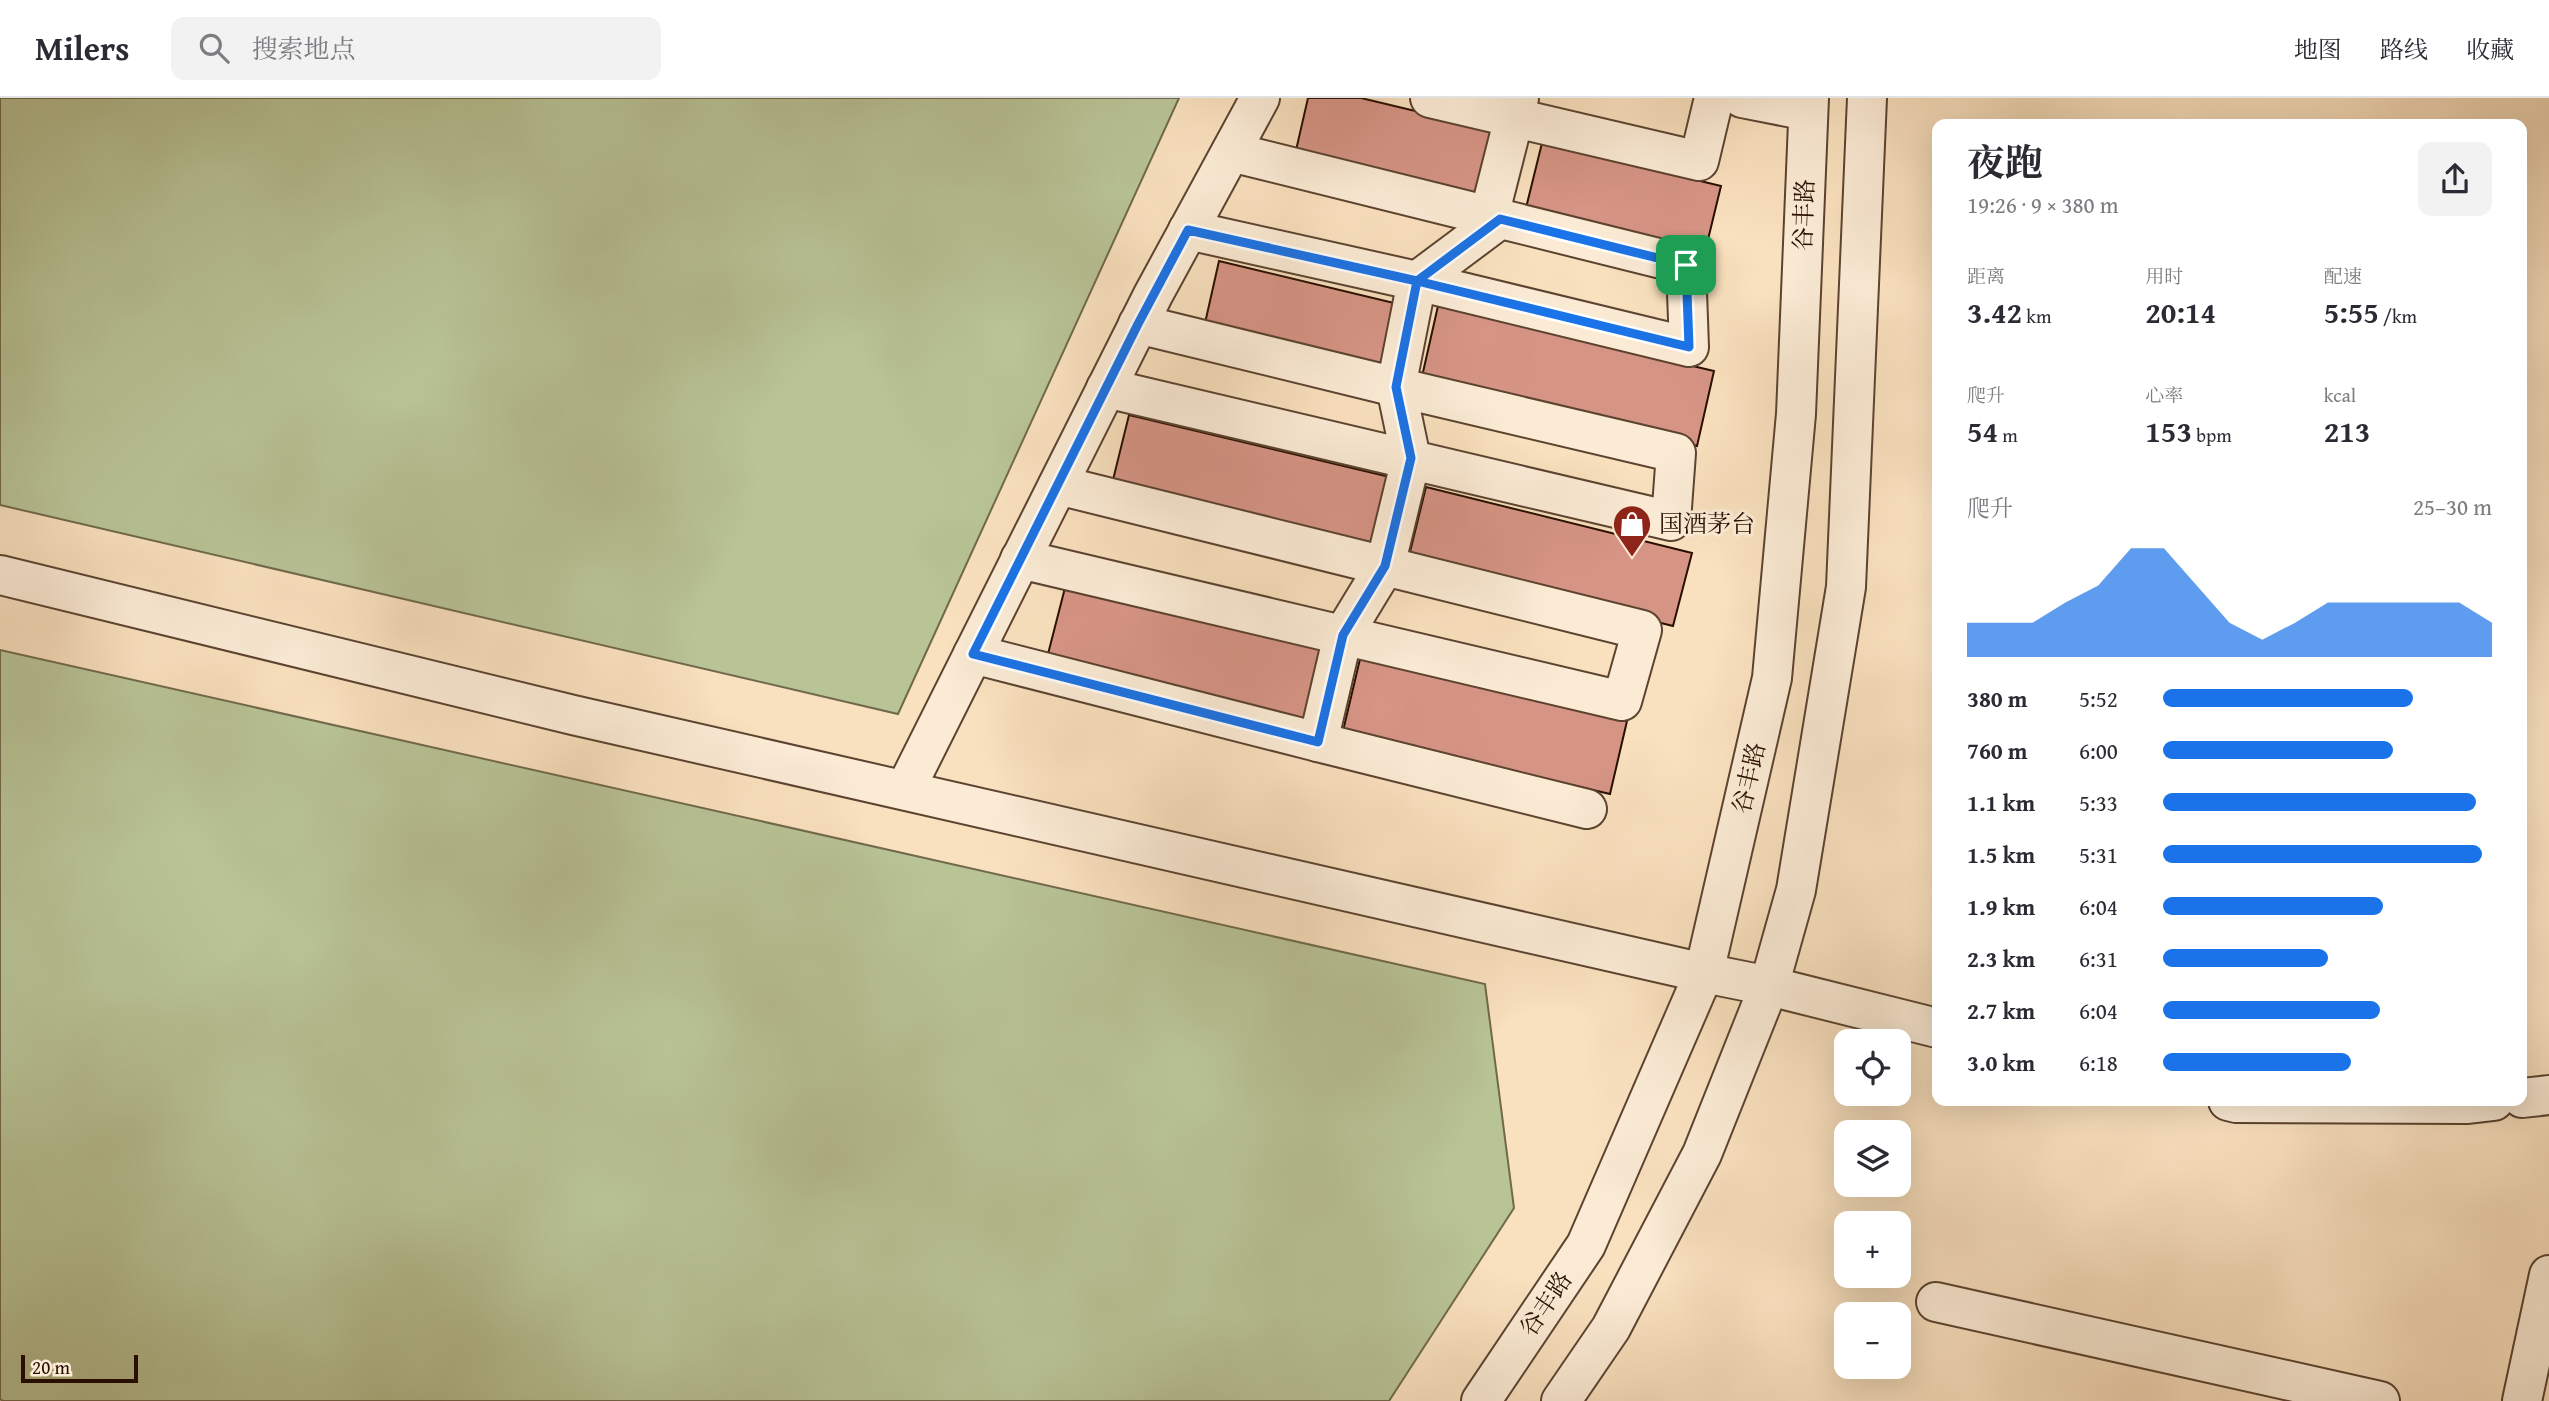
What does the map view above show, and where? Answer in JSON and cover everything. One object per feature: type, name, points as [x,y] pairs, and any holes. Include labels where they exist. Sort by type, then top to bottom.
[{"type":"street","points":[[905,790],[1138,324],[1260,98]]},
{"type":"street","points":[[1430,98],[1517,108],[1699,161],[1714,98]]},
{"type":"street","points":[[1742,98],[1809,105]]},
{"type":"street","points":[[1561,1401],[1611,1328],[1702,1154],[1769,986],[1796,890],[1846,587],[1867,98]]},
{"type":"street","name":"谷丰路","points":[[1481,1401],[1586,1245],[1704,973],[1772,678],[1796,414],[1809,105]]},
{"type":"street","points":[[1318,742],[1343,635],[1385,566],[1411,458],[1396,387],[1417,281],[1495,217],[1517,108]]},
{"type":"street","points":[[1188,230],[1417,281],[1689,347],[1686,265],[1231,152]]},
{"type":"street","points":[[1106,388],[1671,521],[1676,453],[1138,324]]},
{"type":"street","points":[[1020,559],[1622,701],[1642,630],[1058,485]]},
{"type":"street","points":[[0,575],[573,715],[1769,986],[1932,1027]]},
{"type":"street","points":[[973,654],[1587,809]]},
{"type":"street","points":[[2527,1097],[2549,1094]]},
{"type":"street","points":[[2522,1401],[2549,1275]]},
{"type":"street","points":[[1936,1301],[2381,1401]]},
{"type":"green space","points":[[0,98],[1179,98],[898,714],[0,505]]},
{"type":"green space","points":[[0,650],[1485,984],[1514,1208],[1389,1401],[3,1401],[0,1399]]},
{"type":"building","points":[[1308,98],[1361,98],[1499,131],[1481,204],[1294,159]]},
{"type":"building","points":[[1542,143],[1721,186],[1703,260],[1524,216]]},
{"type":"building","points":[[1219,261],[1398,304],[1381,374],[1203,332]]},
{"type":"building","points":[[1438,306],[1714,371],[1697,446],[1421,381]]},
{"type":"building","points":[[1129,415],[1394,478],[1377,551],[1111,488]]},
{"type":"building","points":[[1426,487],[1692,553],[1673,626],[1408,560]]},
{"type":"building","points":[[1067,580],[1324,647],[1305,720],[1048,654]]},
{"type":"building","points":[[1360,659],[1627,721],[1610,794],[1343,731]]},
{"type":"place","name":"国酒茅台","points":[[1632,558]]},
{"type":"route","points":[[1686,265],[1500,219],[1417,281],[1188,230],[973,654],[1318,742],[1343,635],[1385,566],[1411,458],[1396,387],[1417,281],[1689,347],[1686,265]]}]
